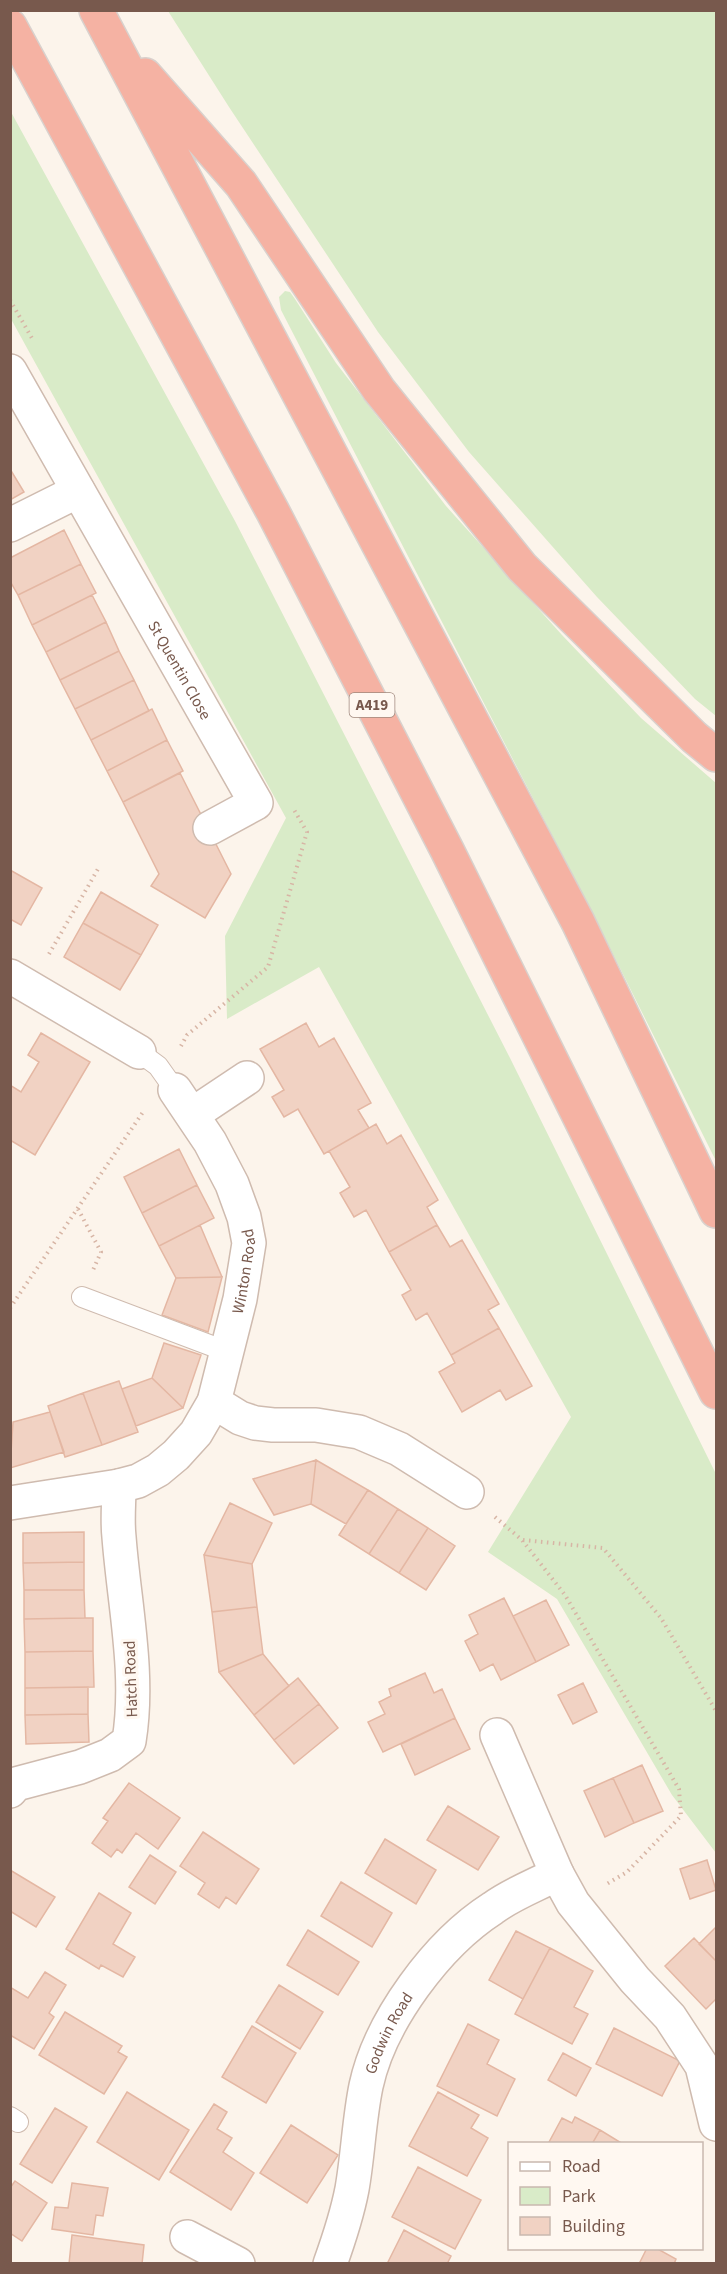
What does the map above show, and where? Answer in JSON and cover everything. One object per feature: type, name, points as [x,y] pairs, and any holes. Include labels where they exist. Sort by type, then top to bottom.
[{"type":"highway","points":[[103,23],[241,184],[380,390],[522,567],[694,737],[717,755]]},
{"type":"highway","points":[[103,23],[578,922],[717,1211]]},
{"type":"highway","name":"A419","points":[[10,26],[273,512],[447,850],[717,1392]]},
{"type":"street","name":"St Quentin Close","points":[[10,371],[256,803],[210,828]]},
{"type":"street","points":[[10,525],[78,490]]},
{"type":"street","points":[[10,976],[139,1052]]},
{"type":"street","points":[[178,1093],[247,1078]]},
{"type":"street","name":"Winton Road","points":[[10,1503],[119,1486],[138,1480],[158,1470],[176,1455],[196,1433],[214,1402],[240,1299],[249,1243],[244,1217],[232,1184],[178,1093]]},
{"type":"street","points":[[214,1402],[240,1418],[255,1423],[316,1425],[359,1432],[399,1449],[467,1492]]},
{"type":"street","name":"Hatch Road","points":[[12,1786],[80,1767],[110,1755],[129,1741],[133,1716],[118,1534],[119,1486]]},
{"type":"street","points":[[497,1735],[557,1874],[573,1903],[635,1980],[670,2017],[702,2066],[716,2124]]},
{"type":"street","name":"Godwin Road","points":[[330,2264],[352,2189],[366,2087],[371,2069],[380,2046],[411,1990],[458,1936],[493,1907],[557,1874]]},
{"type":"street","points":[[187,2237],[238,2264]]},
{"type":"lane","points":[[139,1052],[154,1063],[178,1093]]},
{"type":"lane","points":[[82,1297],[228,1352]]},
{"type":"path","points":[[44,963],[98,869]]},
{"type":"path","points":[[10,1308],[78,1209],[178,1093]]},
{"type":"path","points":[[78,1209],[101,1251],[82,1297]]},
{"type":"path","points":[[467,1492],[522,1540],[565,1594],[679,1789],[681,1816],[627,1872],[573,1903]]},
{"type":"path","points":[[522,1540],[603,1548],[660,1618],[717,1711]]},
{"type":"green space","points":[[168,11],[716,11],[716,716],[695,699],[597,597],[469,452],[378,332]]},
{"type":"green space","points":[[11,112],[235,521],[510,1058],[716,1474],[716,1853],[672,1795],[557,1599],[488,1552],[571,1417],[319,967],[227,1019],[225,936],[286,818],[11,319]]},
{"type":"green space","points":[[285,291],[290,292],[336,363],[446,506],[562,635],[641,718],[716,783],[716,1161],[602,932],[281,310],[279,297]]},
{"type":"building","points":[[10,469],[24,492],[10,500]]},
{"type":"building","points":[[64,530],[81,564],[18,595],[10,581],[10,558]]},
{"type":"building","points":[[81,564],[96,593],[32,625],[18,595]]},
{"type":"building","points":[[92,595],[106,622],[46,652],[32,625]]},
{"type":"building","points":[[106,622],[119,651],[60,680],[46,652]]},
{"type":"building","points":[[119,651],[134,680],[75,709],[60,680]]},
{"type":"building","points":[[134,680],[149,711],[91,740],[75,709]]},
{"type":"building","points":[[152,709],[167,740],[107,771],[91,740]]},
{"type":"building","points":[[167,740],[183,771],[123,802],[107,771]]},
{"type":"building","points":[[180,773],[231,874],[205,918],[151,886],[159,874],[123,802]]},
{"type":"building","points":[[10,870],[42,888],[21,925],[10,919]]},
{"type":"building","points":[[101,892],[158,925],[141,955],[83,923]]},
{"type":"building","points":[[83,923],[141,955],[120,990],[64,957]]},
{"type":"building","points":[[306,1023],[319,1047],[334,1038],[371,1103],[358,1110],[369,1128],[324,1154],[298,1109],[284,1117],[272,1097],[284,1090],[260,1049]]},
{"type":"building","points":[[41,1033],[90,1062],[35,1155],[10,1140],[10,1085],[21,1092],[39,1062],[28,1055]]},
{"type":"building","points":[[376,1124],[387,1144],[401,1135],[438,1200],[427,1207],[437,1225],[389,1252],[366,1210],[354,1217],[340,1193],[350,1187],[329,1151]]},
{"type":"building","points":[[179,1149],[197,1185],[142,1213],[124,1177]]},
{"type":"building","points":[[197,1185],[214,1218],[159,1246],[142,1213]]},
{"type":"building","points":[[200,1225],[222,1277],[176,1278],[159,1246]]},
{"type":"building","points":[[437,1225],[450,1247],[462,1240],[499,1304],[488,1310],[499,1328],[451,1355],[427,1313],[416,1320],[402,1295],[411,1290],[389,1252]]},
{"type":"building","points":[[222,1277],[208,1332],[162,1315],[176,1278]]},
{"type":"building","points":[[499,1328],[532,1386],[506,1400],[500,1390],[462,1412],[439,1372],[455,1363],[451,1355]]},
{"type":"building","points":[[164,1343],[201,1355],[183,1408],[152,1378]]},
{"type":"building","points":[[152,1378],[183,1408],[136,1426],[122,1389]]},
{"type":"building","points":[[119,1381],[138,1432],[102,1445],[83,1393]]},
{"type":"building","points":[[83,1393],[102,1445],[65,1457],[48,1406]]},
{"type":"building","points":[[50,1412],[64,1452],[10,1468],[13,1422]]},
{"type":"building","points":[[316,1460],[311,1504],[274,1515],[253,1479]]},
{"type":"building","points":[[316,1460],[368,1490],[346,1524],[311,1504]]},
{"type":"building","points":[[368,1490],[398,1509],[369,1554],[339,1535]]},
{"type":"building","points":[[230,1503],[272,1523],[252,1564],[204,1555]]},
{"type":"building","points":[[398,1509],[428,1528],[399,1573],[369,1554]]},
{"type":"building","points":[[428,1528],[455,1546],[426,1590],[399,1573]]},
{"type":"building","points":[[84,1532],[84,1562],[23,1563],[23,1533]]},
{"type":"building","points":[[204,1555],[252,1564],[257,1607],[212,1612]]},
{"type":"building","points":[[84,1562],[84,1590],[24,1590],[23,1563]]},
{"type":"building","points":[[24,1590],[84,1590],[85,1618],[24,1619]]},
{"type":"building","points":[[504,1598],[536,1662],[501,1680],[493,1664],[480,1671],[465,1641],[478,1634],[469,1615]]},
{"type":"building","points":[[546,1600],[569,1645],[536,1662],[513,1616]]},
{"type":"building","points":[[257,1607],[263,1654],[219,1672],[212,1612]]},
{"type":"building","points":[[93,1618],[93,1651],[25,1652],[24,1619]]},
{"type":"building","points":[[93,1651],[94,1687],[25,1688],[25,1652]]},
{"type":"building","points":[[263,1654],[289,1686],[254,1715],[219,1672]]},
{"type":"building","points":[[425,1673],[434,1693],[442,1689],[455,1718],[383,1752],[368,1722],[385,1714],[379,1702],[391,1696],[389,1689]]},
{"type":"building","points":[[298,1678],[319,1704],[274,1740],[254,1715]]},
{"type":"building","points":[[583,1683],[597,1712],[573,1724],[558,1695]]},
{"type":"building","points":[[88,1687],[88,1714],[25,1715],[25,1688]]},
{"type":"building","points":[[319,1704],[338,1728],[294,1764],[274,1740]]},
{"type":"building","points":[[88,1714],[89,1742],[26,1744],[25,1715]]},
{"type":"building","points":[[455,1718],[470,1749],[415,1775],[401,1744]]},
{"type":"building","points":[[642,1765],[663,1811],[634,1823],[613,1778]]},
{"type":"building","points":[[613,1778],[634,1823],[605,1837],[584,1791]]},
{"type":"building","points":[[129,1783],[180,1818],[158,1849],[136,1833],[122,1853],[117,1849],[111,1857],[92,1843],[108,1821],[103,1818]]},
{"type":"building","points":[[448,1806],[499,1837],[478,1870],[427,1840]]},
{"type":"building","points":[[203,1832],[259,1869],[236,1904],[226,1897],[219,1908],[198,1894],[205,1883],[180,1866]]},
{"type":"building","points":[[385,1839],[436,1870],[416,1904],[365,1873]]},
{"type":"building","points":[[150,1855],[176,1872],[155,1904],[129,1887]]},
{"type":"building","points":[[707,1860],[716,1890],[690,1899],[680,1869]]},
{"type":"building","points":[[10,1870],[55,1897],[36,1927],[10,1911]]},
{"type":"building","points":[[341,1882],[392,1913],[372,1947],[321,1916]]},
{"type":"building","points":[[99,1893],[131,1913],[113,1944],[135,1957],[123,1977],[101,1965],[99,1969],[66,1949]]},
{"type":"building","points":[[716,1927],[716,1961],[699,1944]]},
{"type":"building","points":[[308,1930],[359,1962],[338,1995],[287,1965]]},
{"type":"building","points":[[516,1931],[550,1948],[523,1999],[489,1980]]},
{"type":"building","points":[[694,1938],[716,1961],[716,1999],[706,2009],[665,1966]]},
{"type":"building","points":[[550,1948],[593,1971],[574,2007],[588,2014],[572,2044],[515,2014]]},
{"type":"building","points":[[45,1972],[66,1985],[49,2013],[54,2017],[34,2049],[10,2035],[10,1987],[28,1998]]},
{"type":"building","points":[[279,1985],[323,2012],[300,2049],[256,2022]]},
{"type":"building","points":[[65,2012],[122,2046],[118,2052],[127,2057],[104,2094],[39,2055]]},
{"type":"building","points":[[468,2024],[499,2040],[487,2064],[515,2079],[497,2116],[437,2086]]},
{"type":"building","points":[[252,2026],[296,2053],[266,2103],[222,2077]]},
{"type":"building","points":[[614,2028],[680,2061],[662,2096],[596,2064]]},
{"type":"building","points":[[563,2053],[591,2068],[576,2096],[548,2080]]},
{"type":"building","points":[[127,2092],[189,2130],[159,2180],[97,2142]]},
{"type":"building","points":[[438,2092],[479,2115],[471,2128],[488,2138],[467,2176],[409,2146]]},
{"type":"building","points":[[214,2104],[227,2112],[217,2129],[232,2138],[223,2152],[254,2173],[231,2210],[170,2172]]},
{"type":"building","points":[[55,2108],[87,2127],[52,2183],[20,2164]]},
{"type":"building","points":[[575,2117],[600,2130],[593,2142],[549,2142],[562,2118],[572,2123]]},
{"type":"building","points":[[291,2125],[338,2155],[307,2203],[260,2173]]},
{"type":"building","points":[[600,2130],[620,2142],[593,2142]]},
{"type":"building","points":[[418,2167],[481,2200],[455,2249],[392,2217]]},
{"type":"building","points":[[15,2181],[47,2203],[22,2241],[10,2233],[10,2188]]},
{"type":"building","points":[[72,2183],[108,2188],[103,2216],[96,2215],[93,2235],[52,2229],[55,2207],[68,2208]]},
{"type":"building","points":[[404,2230],[451,2256],[447,2264],[387,2264]]},
{"type":"building","points":[[72,2235],[144,2245],[142,2264],[69,2264]]},
{"type":"building","points":[[646,2250],[660,2250],[676,2259],[674,2264],[639,2264]]}]
